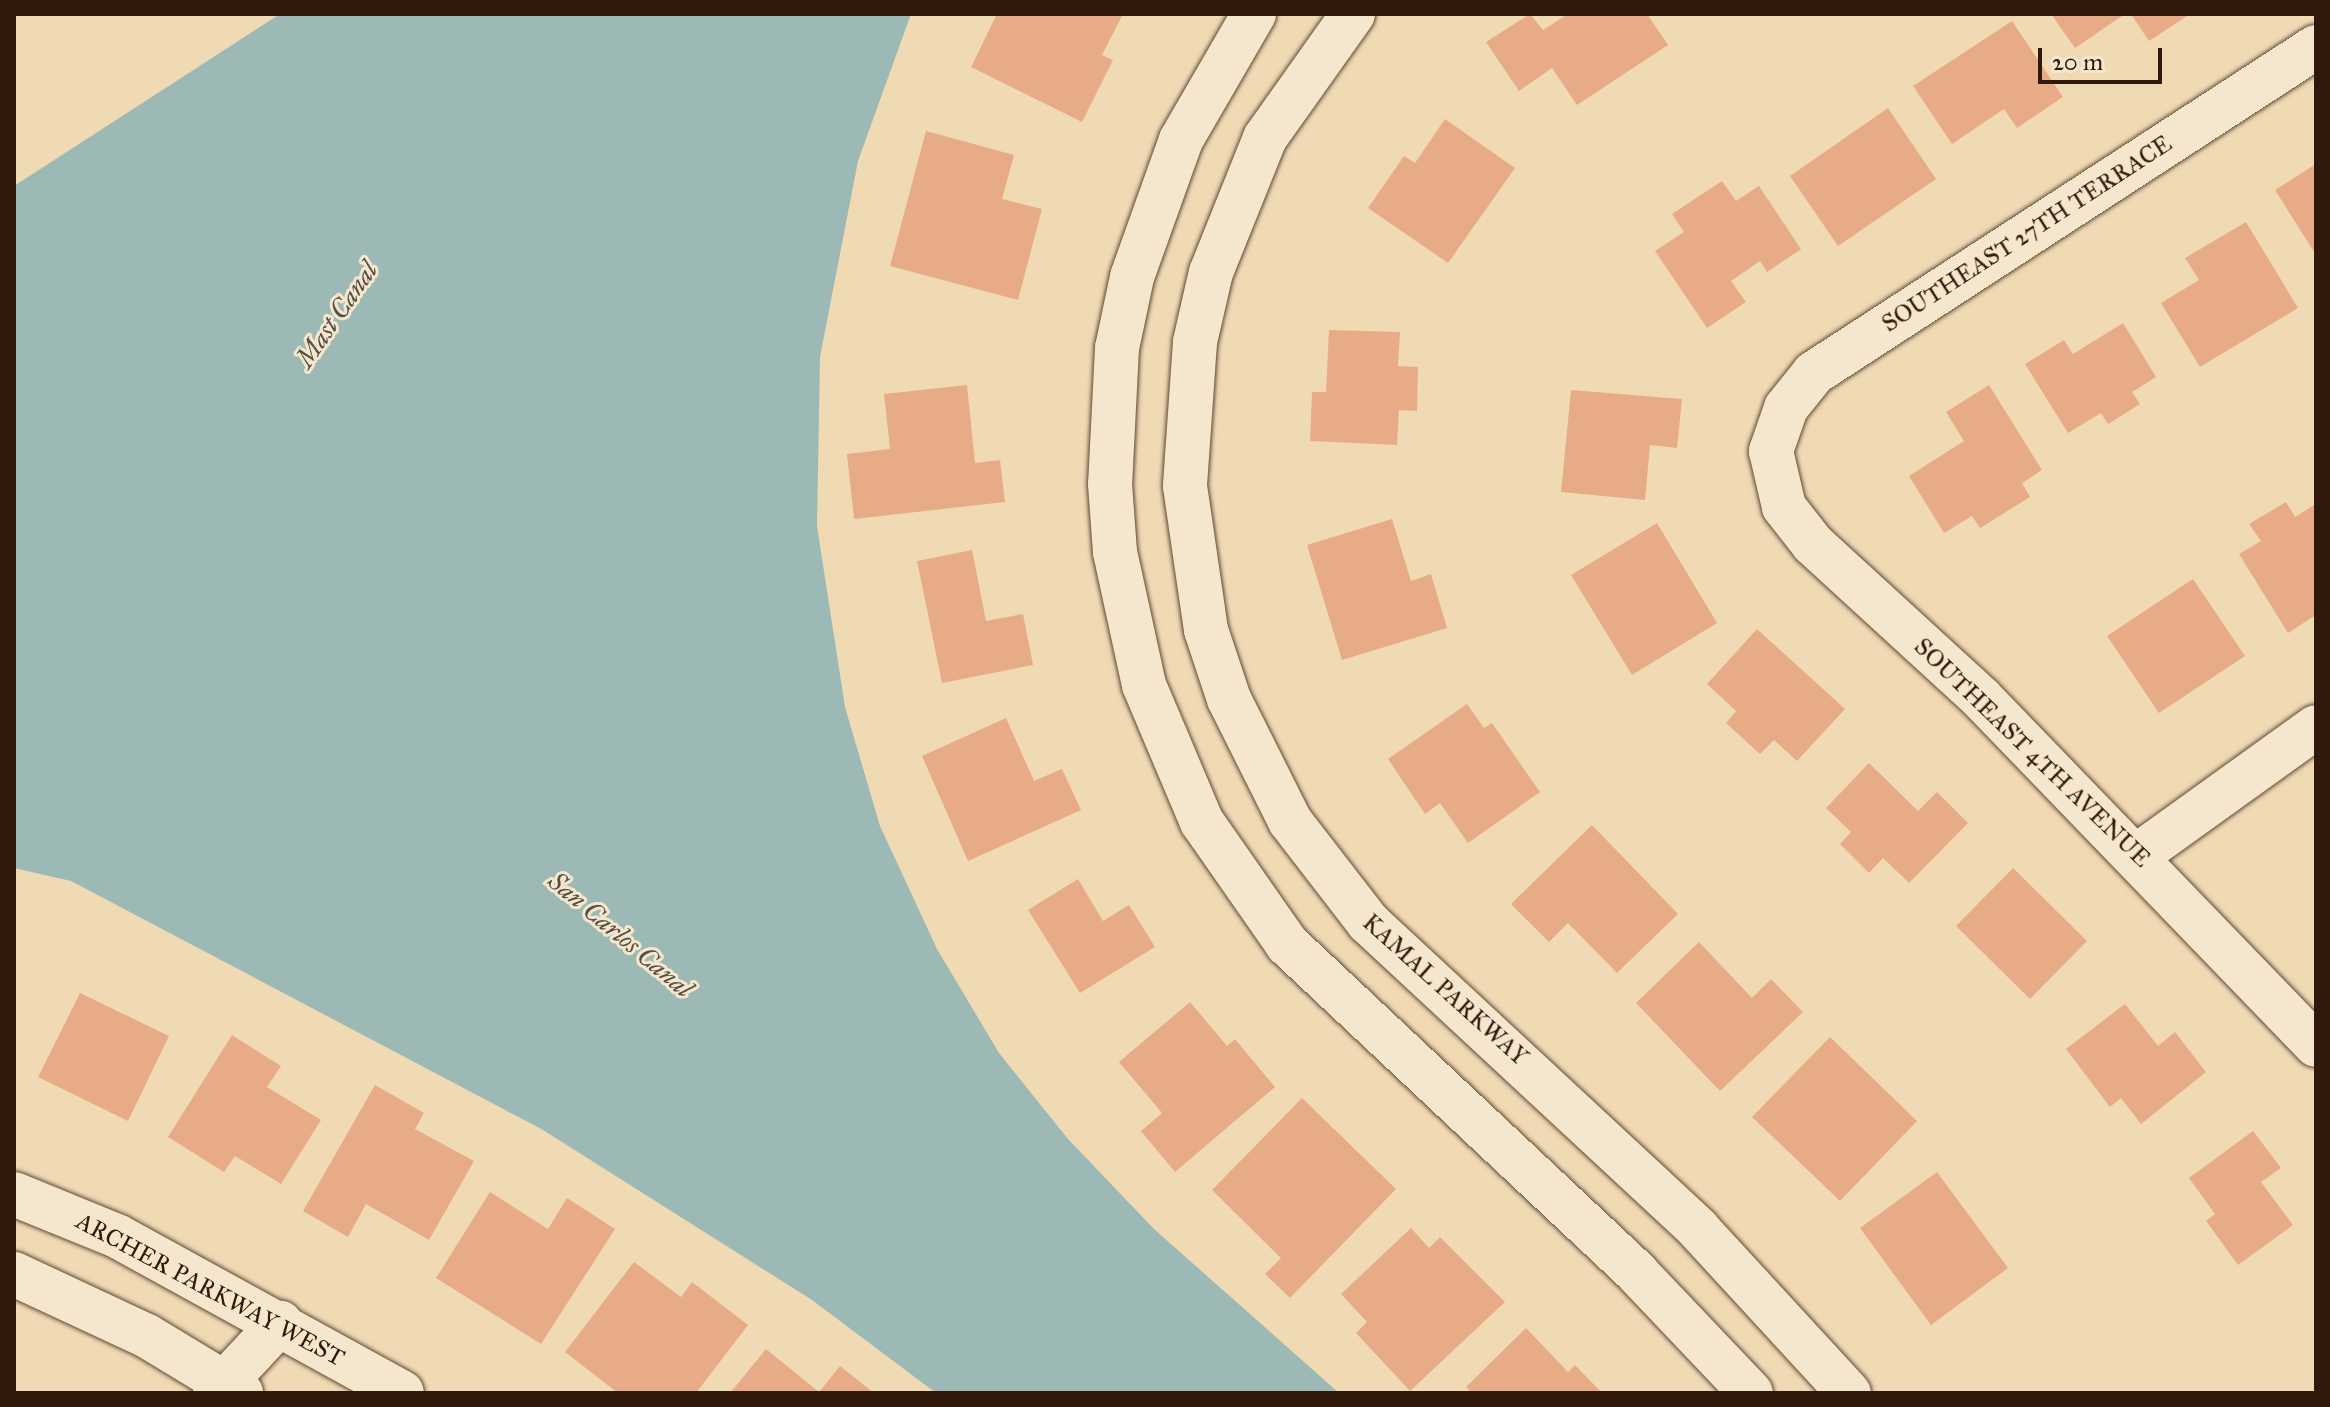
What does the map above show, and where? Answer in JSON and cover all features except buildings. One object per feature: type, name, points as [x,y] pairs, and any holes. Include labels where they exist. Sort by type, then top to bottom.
[{"type":"street","points":[[1254,14],[1214,75],[1164,180],[1117,348],[1110,484],[1115,552],[1144,685],[1202,822],[1287,944],[1638,1274],[1751,1393]]},
{"type":"street","name":"KAMAL PARKWAY","points":[[1353,14],[1265,138],[1211,272],[1195,342],[1185,486],[1206,630],[1229,699],[1290,821],[1368,922],[1676,1208],[1849,1393]]},
{"type":"street","name":"SOUTHEAST 27TH TERRACE","points":[[1771,451],[1786,408],[1814,373],[2316,47]]},
{"type":"street","name":"SOUTHEAST 4TH AVENUE","points":[[1771,451],[1784,507],[1813,544],[2138,855],[2316,1045]]},
{"type":"street","points":[[2138,855],[2316,727]]},
{"type":"street","name":"ARCHER PARKWAY WEST","points":[[14,1194],[117,1236],[280,1323],[402,1393]]},
{"type":"street","points":[[14,1274],[147,1336],[227,1390],[280,1323]]},
{"type":"water","points":[[280,14],[911,14],[858,161],[820,357],[817,526],[845,707],[880,826],[937,949],[999,1053],[1068,1139],[1154,1229],[1339,1393],[936,1393],[812,1300],[543,1130],[71,881],[14,868],[14,186]]},
{"type":"water label","name":"Mast Canal","points":[[337,315]]},
{"type":"water label","name":"San Carlos Canal","points":[[620,935]]}]
